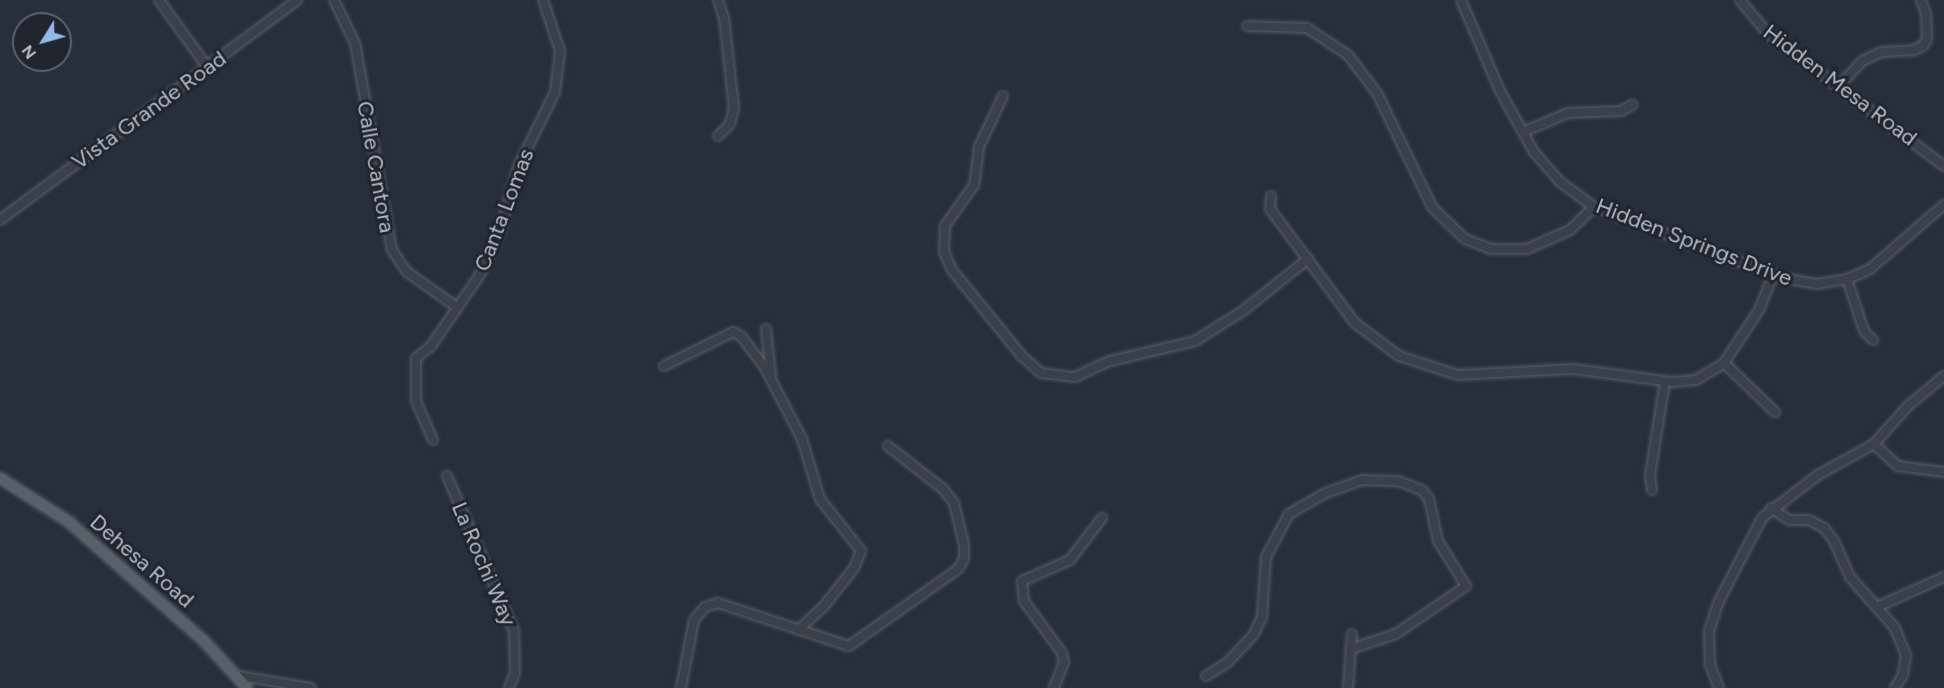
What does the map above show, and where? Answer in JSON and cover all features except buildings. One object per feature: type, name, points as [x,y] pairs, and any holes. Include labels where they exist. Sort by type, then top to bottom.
[{"type":"main road","name":"Dehesa Road","points":[[0,478],[69,522],[205,642],[247,688]]},
{"type":"street","points":[[159,0],[208,68]]},
{"type":"street","name":"Vista Grande Road","points":[[0,220],[297,0]]},
{"type":"street","name":"Calle Cantora","points":[[334,0],[355,43],[392,250],[407,272],[458,308]]},
{"type":"street","name":"Canta Lomas","points":[[433,440],[416,401],[416,358],[431,345],[458,308],[493,251],[519,165],[557,85],[560,51],[543,0]]},
{"type":"street","points":[[718,0],[724,18],[734,108],[729,124],[718,136]]},
{"type":"street","name":"Hidden Springs Drive","points":[[1461,0],[1500,91],[1523,132],[1550,172],[1594,207],[1773,274],[1804,283],[1847,279],[1877,265],[1944,205]]},
{"type":"street","name":"Hidden Mesa Road","points":[[1740,0],[1769,35],[1944,166]]},
{"type":"street","points":[[1839,86],[1862,61],[1881,52],[1914,50],[1923,46],[1927,39],[1926,14],[1921,0]]},
{"type":"street","points":[[1247,26],[1307,28],[1348,55],[1377,93],[1432,207],[1465,239],[1491,249],[1527,249],[1570,230],[1594,207]]},
{"type":"street","points":[[1003,96],[979,147],[974,185],[945,226],[944,252],[952,270],[1022,356],[1041,374],[1076,377],[1110,361],[1195,341],[1244,310],[1308,260]]},
{"type":"street","points":[[1523,132],[1568,113],[1621,111],[1632,105]]},
{"type":"street","points":[[1271,196],[1270,209],[1365,332],[1422,366],[1458,375],[1573,369],[1665,381],[1696,380],[1724,363],[1760,310],[1773,274]]},
{"type":"street","points":[[1847,279],[1864,331],[1873,340]]},
{"type":"street","points":[[766,329],[772,383]]},
{"type":"street","points":[[664,366],[733,332],[741,336],[772,383],[802,439],[820,499],[861,552],[854,568],[824,606],[798,630]]},
{"type":"street","points":[[1724,363],[1775,412]]},
{"type":"street","points":[[1719,688],[1710,664],[1709,631],[1718,603],[1748,538],[1771,508],[1826,470],[1874,444],[1908,406],[1944,376]]},
{"type":"street","points":[[1652,490],[1650,475],[1665,381]]},
{"type":"street","points":[[1874,444],[1898,466],[1944,472]]},
{"type":"street","points":[[681,688],[694,620],[705,607],[718,603],[845,645],[856,644],[958,569],[964,559],[954,503],[943,489],[888,446]]},
{"type":"street","name":"La Rochi Way","points":[[447,476],[514,631],[515,673],[509,688]]},
{"type":"street","points":[[1206,676],[1228,662],[1254,634],[1262,617],[1266,557],[1289,514],[1323,494],[1362,480],[1398,481],[1422,490],[1429,499],[1438,541],[1466,586],[1396,634],[1350,649]]},
{"type":"street","points":[[1771,508],[1789,520],[1809,520],[1824,528],[1850,577],[1900,636],[1906,654],[1903,675],[1895,688]]},
{"type":"street","points":[[1054,688],[1064,662],[1062,653],[1024,601],[1022,581],[1070,560],[1102,518]]},
{"type":"street","points":[[1877,607],[1942,582]]},
{"type":"street","points":[[1348,688],[1352,634]]},
{"type":"street","points":[[235,675],[311,688]]}]
